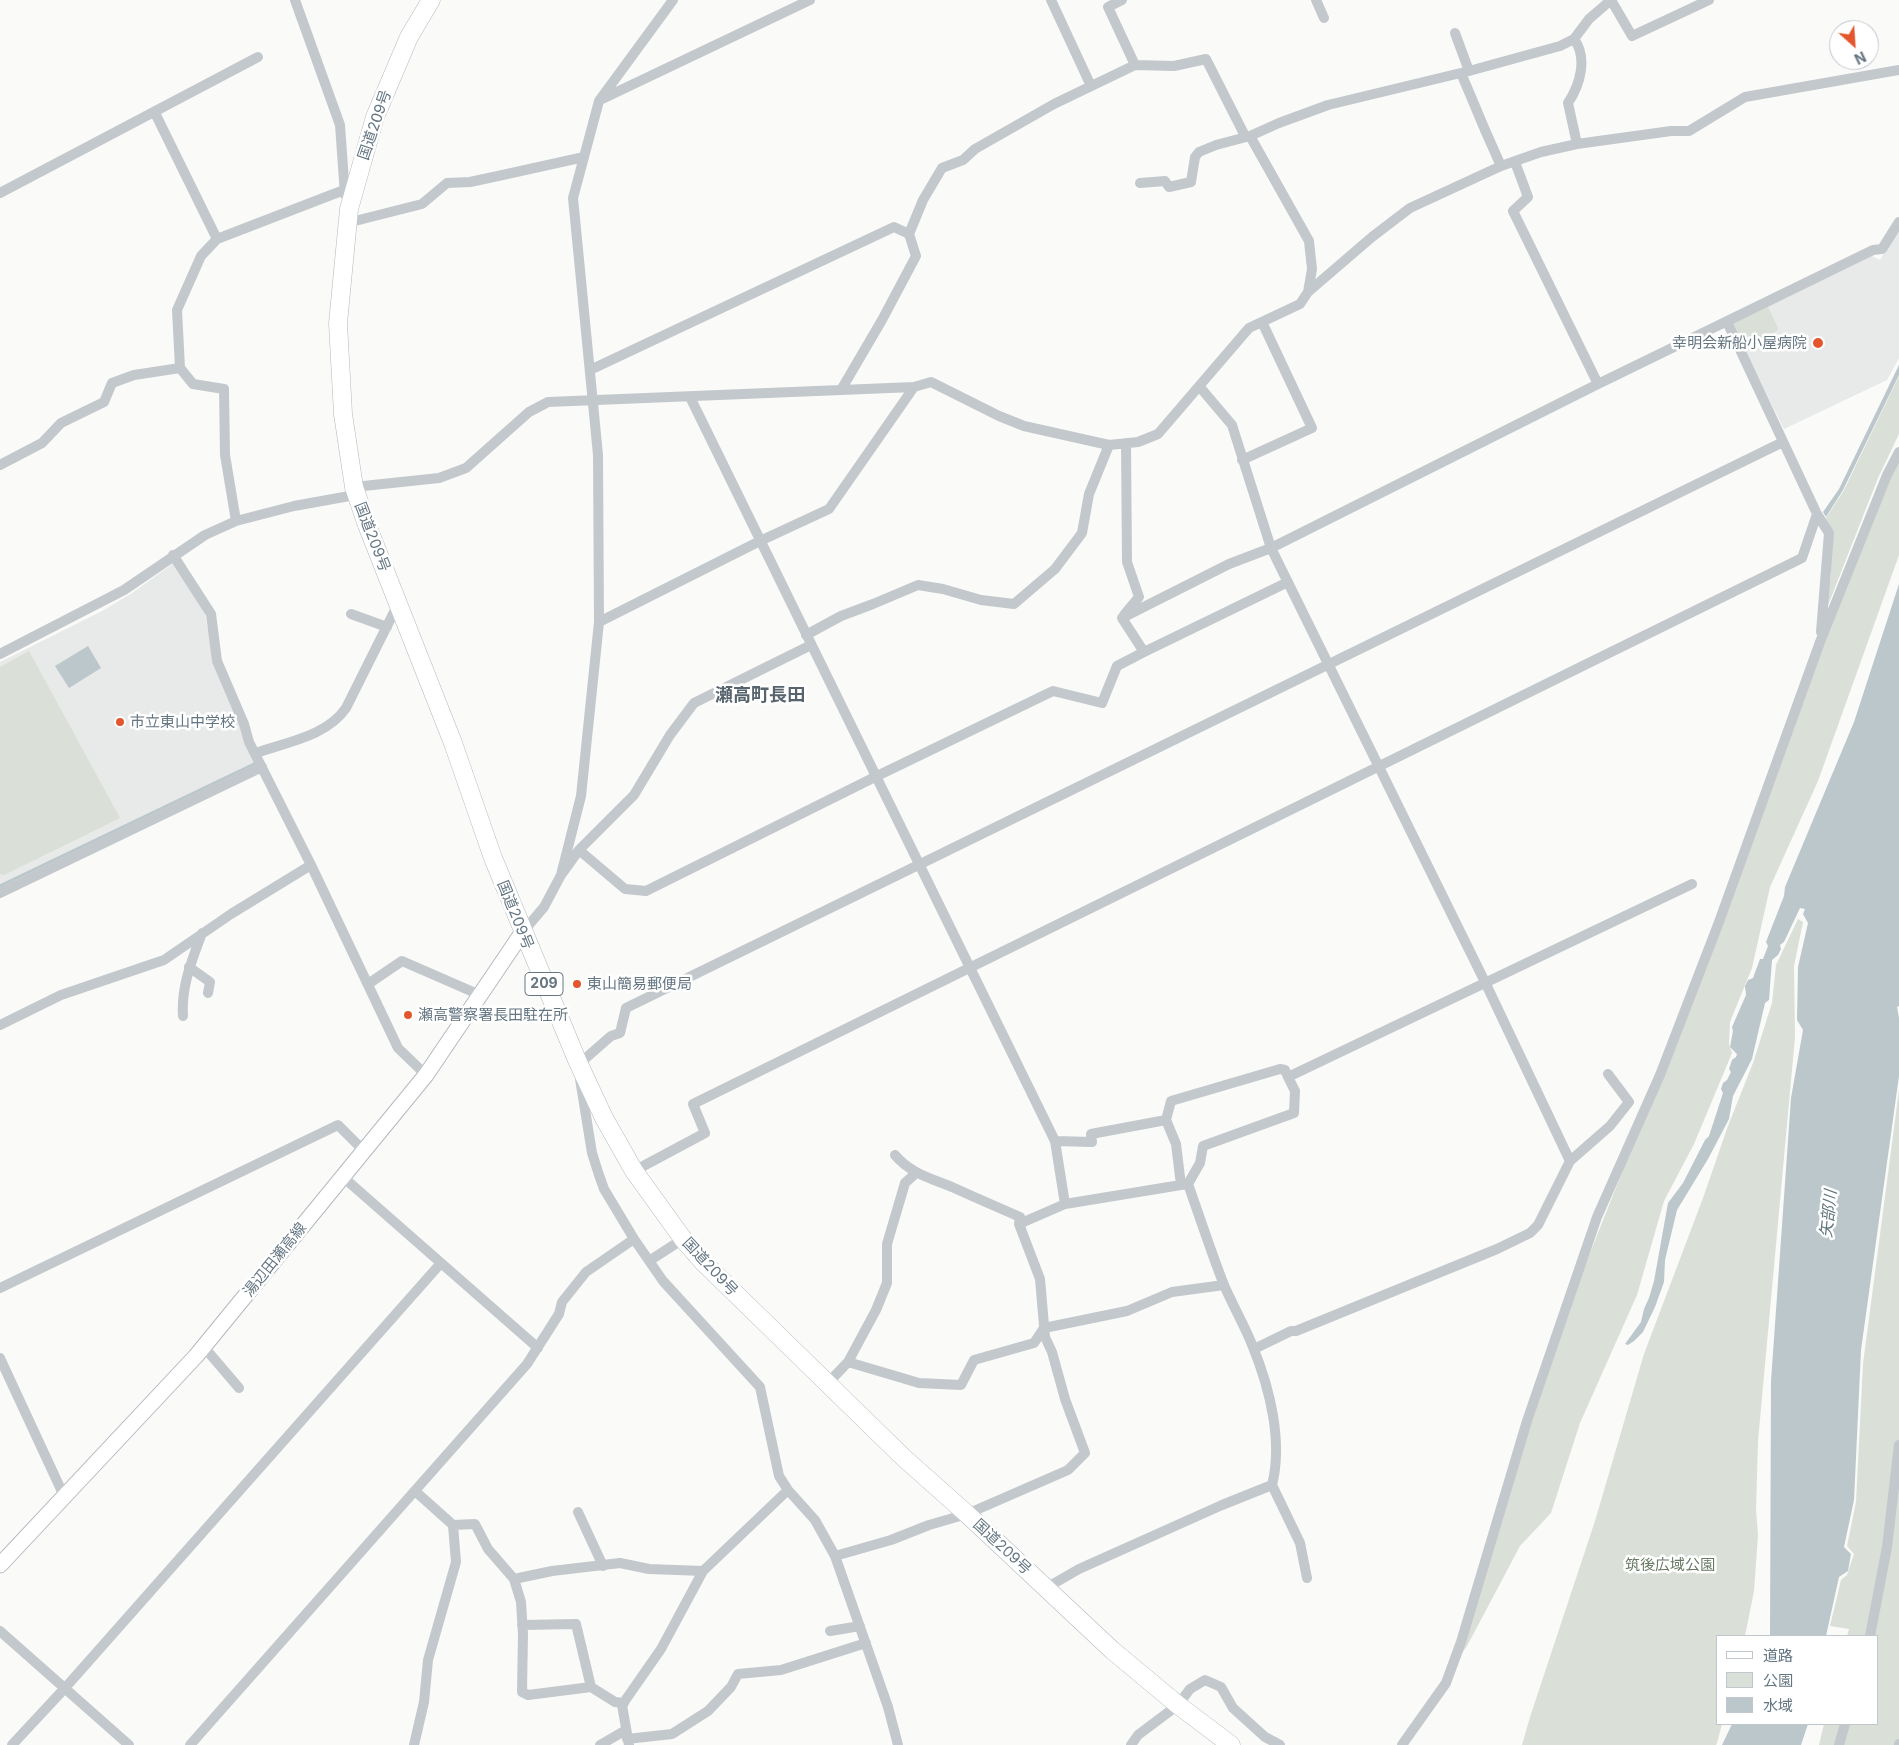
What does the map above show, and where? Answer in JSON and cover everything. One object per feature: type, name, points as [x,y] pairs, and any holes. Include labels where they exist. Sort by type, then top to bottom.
[{"type":"highway","name":"国道209号","points":[[431,0],[409,38],[375,117],[348,216],[338,323],[343,414],[354,491],[453,743],[492,858],[578,1062],[604,1118],[634,1171],[702,1262],[828,1382],[904,1458],[967,1514],[1112,1650],[1178,1705],[1231,1745]]},
{"type":"main road","name":"湯辺田瀬高線","points":[[0,1565],[204,1347],[426,1075],[522,933]]},
{"type":"street","points":[[295,0],[320,64],[340,124],[344,190],[348,216],[422,204],[447,183],[498,176],[584,156]]},
{"type":"street","points":[[561,875],[582,796],[599,622],[598,455],[573,198],[599,101],[673,0]]},
{"type":"street","points":[[599,101],[810,0]]},
{"type":"street","points":[[1051,0],[1092,86]]},
{"type":"street","points":[[1122,0],[1108,6],[1135,65]]},
{"type":"street","points":[[1316,0],[1324,18]]},
{"type":"street","points":[[1140,183],[1165,181],[1168,187],[1191,182],[1195,157],[1199,152],[1248,136],[1328,105],[1465,72],[1560,46],[1574,39],[1588,19],[1611,0],[1632,36],[1709,0]]},
{"type":"street","points":[[1455,32],[1465,72],[1485,130],[1501,166]]},
{"type":"street","points":[[1574,39],[1580,48],[1580,76],[1576,91],[1568,103],[1577,144]]},
{"type":"street","points":[[0,193],[155,113],[258,57]]},
{"type":"street","points":[[841,390],[882,320],[916,256],[909,234],[923,200],[942,168],[963,160],[975,149],[1054,104],[1135,65],[1174,66],[1206,59],[1309,241],[1312,269],[1308,292]]},
{"type":"street","points":[[0,654],[124,590],[205,535],[236,521],[354,491],[439,478],[466,468],[529,412],[548,402],[914,387],[931,382],[999,416],[1024,426],[1109,445],[1138,442],[1158,434],[1248,328],[1300,304],[1308,292],[1372,237],[1410,208],[1501,166],[1541,152],[1577,144],[1671,131],[1689,131],[1745,97],[1899,70]]},
{"type":"street","points":[[155,113],[217,239]]},
{"type":"street","points":[[1514,162],[1528,196],[1513,211],[1598,384]]},
{"type":"street","points":[[236,521],[225,455],[224,390],[193,384],[180,368],[177,310],[201,256],[217,239],[344,190]]},
{"type":"street","points":[[1122,618],[1229,564],[1271,548],[1598,384],[1873,250],[1882,249],[1899,222]]},
{"type":"street","points":[[590,370],[894,227],[909,234]]},
{"type":"street","points":[[1242,460],[1312,428],[1262,322]]},
{"type":"street","points":[[1726,322],[1818,514],[1829,533],[1820,642]]},
{"type":"street","points":[[0,465],[42,443],[61,423],[104,402],[112,383],[134,375],[180,368]]},
{"type":"street","points":[[1199,386],[1232,425],[1271,548],[1327,665],[1485,982],[1570,1160]]},
{"type":"street","points":[[599,622],[760,541],[829,509],[914,387]]},
{"type":"street","points":[[690,397],[1054,1142],[1066,1204]]},
{"type":"street","points":[[898,1745],[888,1708],[835,1556],[815,1520],[788,1490],[780,1476],[760,1387],[663,1281],[634,1240],[604,1189],[592,1153],[578,1062],[611,1036],[620,1033],[626,1008],[1783,442]]},
{"type":"street","points":[[1122,618],[1138,597],[1127,562],[1126,443]]},
{"type":"street","points":[[806,635],[841,616],[918,585],[943,588],[981,600],[1014,604],[1055,569],[1082,532],[1089,494],[1109,445]]},
{"type":"street","points":[[1402,1745],[1446,1683],[1527,1421],[1597,1217],[1663,1066],[1719,922],[1820,642],[1887,475],[1899,452]]},
{"type":"street","points":[[634,1171],[705,1133],[692,1104],[1802,558],[1818,514]]},
{"type":"street","points":[[174,555],[211,614],[218,661],[250,742],[398,1048],[426,1075]]},
{"type":"street","points":[[579,850],[625,889],[646,891],[1053,691],[1102,703],[1117,666],[1288,582]]},
{"type":"street","points":[[256,753],[317,733],[338,719],[346,708],[398,604]]},
{"type":"street","points":[[350,614],[387,627]]},
{"type":"street","points":[[1122,618],[1144,652]]},
{"type":"street","points":[[522,933],[544,907],[561,875],[579,850],[634,795],[670,735],[694,703],[810,645]]},
{"type":"street","points":[[0,893],[262,767]]},
{"type":"street","points":[[0,1025],[61,995],[164,960],[202,933],[311,865]]},
{"type":"street","points":[[1288,1077],[1692,884]]},
{"type":"street","points":[[183,1016],[182,1003],[189,967],[202,933]]},
{"type":"street","points":[[368,984],[402,961],[480,995]]},
{"type":"street","points":[[189,967],[210,982],[208,994]]},
{"type":"street","points":[[1019,1224],[1066,1204],[1185,1185],[1200,1163],[1203,1146],[1294,1113],[1294,1091],[1285,1070],[1280,1069],[1171,1101],[1166,1120],[1176,1144],[1185,1185],[1224,1285],[1254,1348],[1276,1427],[1276,1470],[1272,1485],[1300,1543],[1307,1578]]},
{"type":"street","points":[[1254,1348],[1496,1249],[1530,1233],[1538,1225],[1570,1160],[1610,1126],[1629,1102],[1608,1074]]},
{"type":"street","points":[[1054,1142],[1092,1142],[1091,1134],[1166,1120]]},
{"type":"street","points":[[0,1288],[338,1125],[364,1151]]},
{"type":"street","points":[[835,1556],[891,1540],[967,1514],[1068,1470],[1086,1453],[1065,1399],[1052,1352],[1045,1337],[1040,1279],[1019,1224],[1020,1217],[928,1179],[904,1166],[895,1156]]},
{"type":"street","points":[[828,1382],[848,1362],[876,1310],[887,1283],[887,1244],[905,1183],[916,1173]]},
{"type":"street","points":[[343,1177],[538,1348]]},
{"type":"street","points":[[649,1261],[683,1239]]},
{"type":"street","points":[[190,1745],[527,1364],[559,1314],[562,1302],[586,1272],[634,1240]]},
{"type":"street","points":[[12,1745],[65,1688],[441,1264]]},
{"type":"street","points":[[848,1362],[919,1383],[961,1385],[974,1360],[1034,1343],[1044,1328],[1127,1312],[1172,1292],[1224,1285]]},
{"type":"street","points":[[204,1347],[240,1388]]},
{"type":"street","points":[[0,1358],[64,1496]]},
{"type":"street","points":[[1870,1635],[1888,1547],[1899,1445]]},
{"type":"street","points":[[1046,1588],[1079,1568],[1272,1485]]},
{"type":"street","points":[[622,1739],[622,1706],[661,1649],[702,1571],[788,1490]]},
{"type":"street","points":[[414,1745],[424,1702],[428,1660],[456,1562],[453,1525],[415,1491]]},
{"type":"street","points":[[578,1512],[603,1566]]},
{"type":"street","points":[[453,1525],[475,1524],[488,1549],[514,1579],[521,1602],[522,1692],[528,1695],[591,1687],[614,1702],[624,1703]]},
{"type":"street","points":[[514,1579],[552,1571],[620,1564],[649,1569],[702,1571]]},
{"type":"street","points":[[522,1625],[576,1624],[591,1687]]},
{"type":"street","points":[[830,1631],[860,1626]]},
{"type":"street","points":[[0,1631],[129,1745]]},
{"type":"street","points":[[600,1745],[622,1739],[672,1734],[708,1711],[731,1687],[738,1674],[781,1670],[866,1644]]},
{"type":"street","points":[[1131,1745],[1138,1735],[1178,1705],[1190,1689],[1205,1680],[1221,1687],[1233,1708],[1265,1737],[1280,1745]]},
{"type":"street","points":[[1838,1745],[1845,1725]]},
{"type":"shaded area","points":[[1899,227],[1899,358],[1887,380],[1784,429],[1743,347],[1734,321],[1870,255],[1880,260]]},
{"type":"shaded area","name":"市立東山中学校","points":[[174,563],[204,609],[214,660],[256,760],[254,766],[0,889],[0,662],[104,610]]},
{"type":"green space","points":[[1767,305],[1778,328],[1777,331],[1743,347],[1732,325],[1734,321]]},
{"type":"green space","points":[[1899,376],[1899,434],[1878,478],[1823,618],[1831,575],[1833,534],[1826,518],[1844,490]]},
{"type":"green space","points":[[1899,455],[1899,555],[1818,781],[1770,887],[1752,968],[1730,1022],[1729,1044],[1732,1053],[1694,1144],[1664,1201],[1637,1295],[1580,1423],[1551,1513],[1520,1546],[1467,1646],[1456,1662],[1563,1321],[1648,1107],[1805,689]]},
{"type":"green space","points":[[29,651],[120,818],[4,875],[0,874],[0,667]]},
{"type":"green space","name":"筑後広域公園","points":[[1798,919],[1803,922],[1794,966],[1795,1037],[1758,1441],[1756,1510],[1758,1535],[1754,1591],[1745,1635],[1716,1635],[1716,1725],[1722,1725],[1717,1743],[1716,1745],[1522,1745],[1595,1521],[1644,1354],[1753,1063],[1772,1003],[1776,965]]},
{"type":"green space","points":[[1899,1090],[1899,1745],[1819,1745],[1824,1725],[1879,1725],[1879,1635],[1847,1635],[1849,1629],[1830,1626],[1841,1580],[1847,1575],[1854,1554],[1847,1546],[1856,1502],[1863,1364]]},
{"type":"water","points":[[1899,365],[1899,375],[1843,490],[1826,517],[1823,512],[1839,489]]},
{"type":"water","name":"矢部川","points":[[1899,584],[1899,1006],[1897,1007],[1899,1018],[1899,1076],[1861,1350],[1854,1500],[1844,1547],[1851,1554],[1848,1571],[1839,1577],[1826,1635],[1770,1635],[1771,1381],[1791,1098],[1803,1030],[1797,1020],[1798,967],[1808,923],[1803,914],[1805,909],[1800,908],[1784,942],[1780,945],[1781,949],[1778,955],[1772,960],[1769,1000],[1765,1003],[1752,1059],[1733,1096],[1729,1119],[1708,1159],[1677,1210],[1665,1260],[1664,1282],[1655,1307],[1643,1332],[1628,1345],[1625,1344],[1641,1322],[1649,1298],[1654,1281],[1668,1203],[1683,1183],[1705,1140],[1709,1136],[1723,1093],[1721,1089],[1723,1083],[1731,1072],[1729,1069],[1732,1060],[1737,1054],[1730,1047],[1732,1027],[1746,995],[1745,986],[1748,980],[1753,978],[1760,959],[1763,959],[1768,946],[1766,942],[1784,896],[1785,887],[1854,722]]},
{"type":"water","points":[[88,646],[101,668],[69,688],[55,666]]},
{"type":"water","points":[[1732,1725],[1808,1725],[1801,1745],[1722,1745]]},
{"type":"waterway","points":[[0,886],[254,764]]},
{"type":"place","name":"幸明会新船小屋病院","points":[[1818,343]]},
{"type":"place","name":"市立東山中学校","points":[[120,722]]},
{"type":"place","name":"東山簡易郵便局","points":[[577,984]]},
{"type":"place","name":"瀬高警察署長田駐在所","points":[[408,1015]]},
{"type":"district","name":"瀬高町長田","points":[[760,696]]}]
